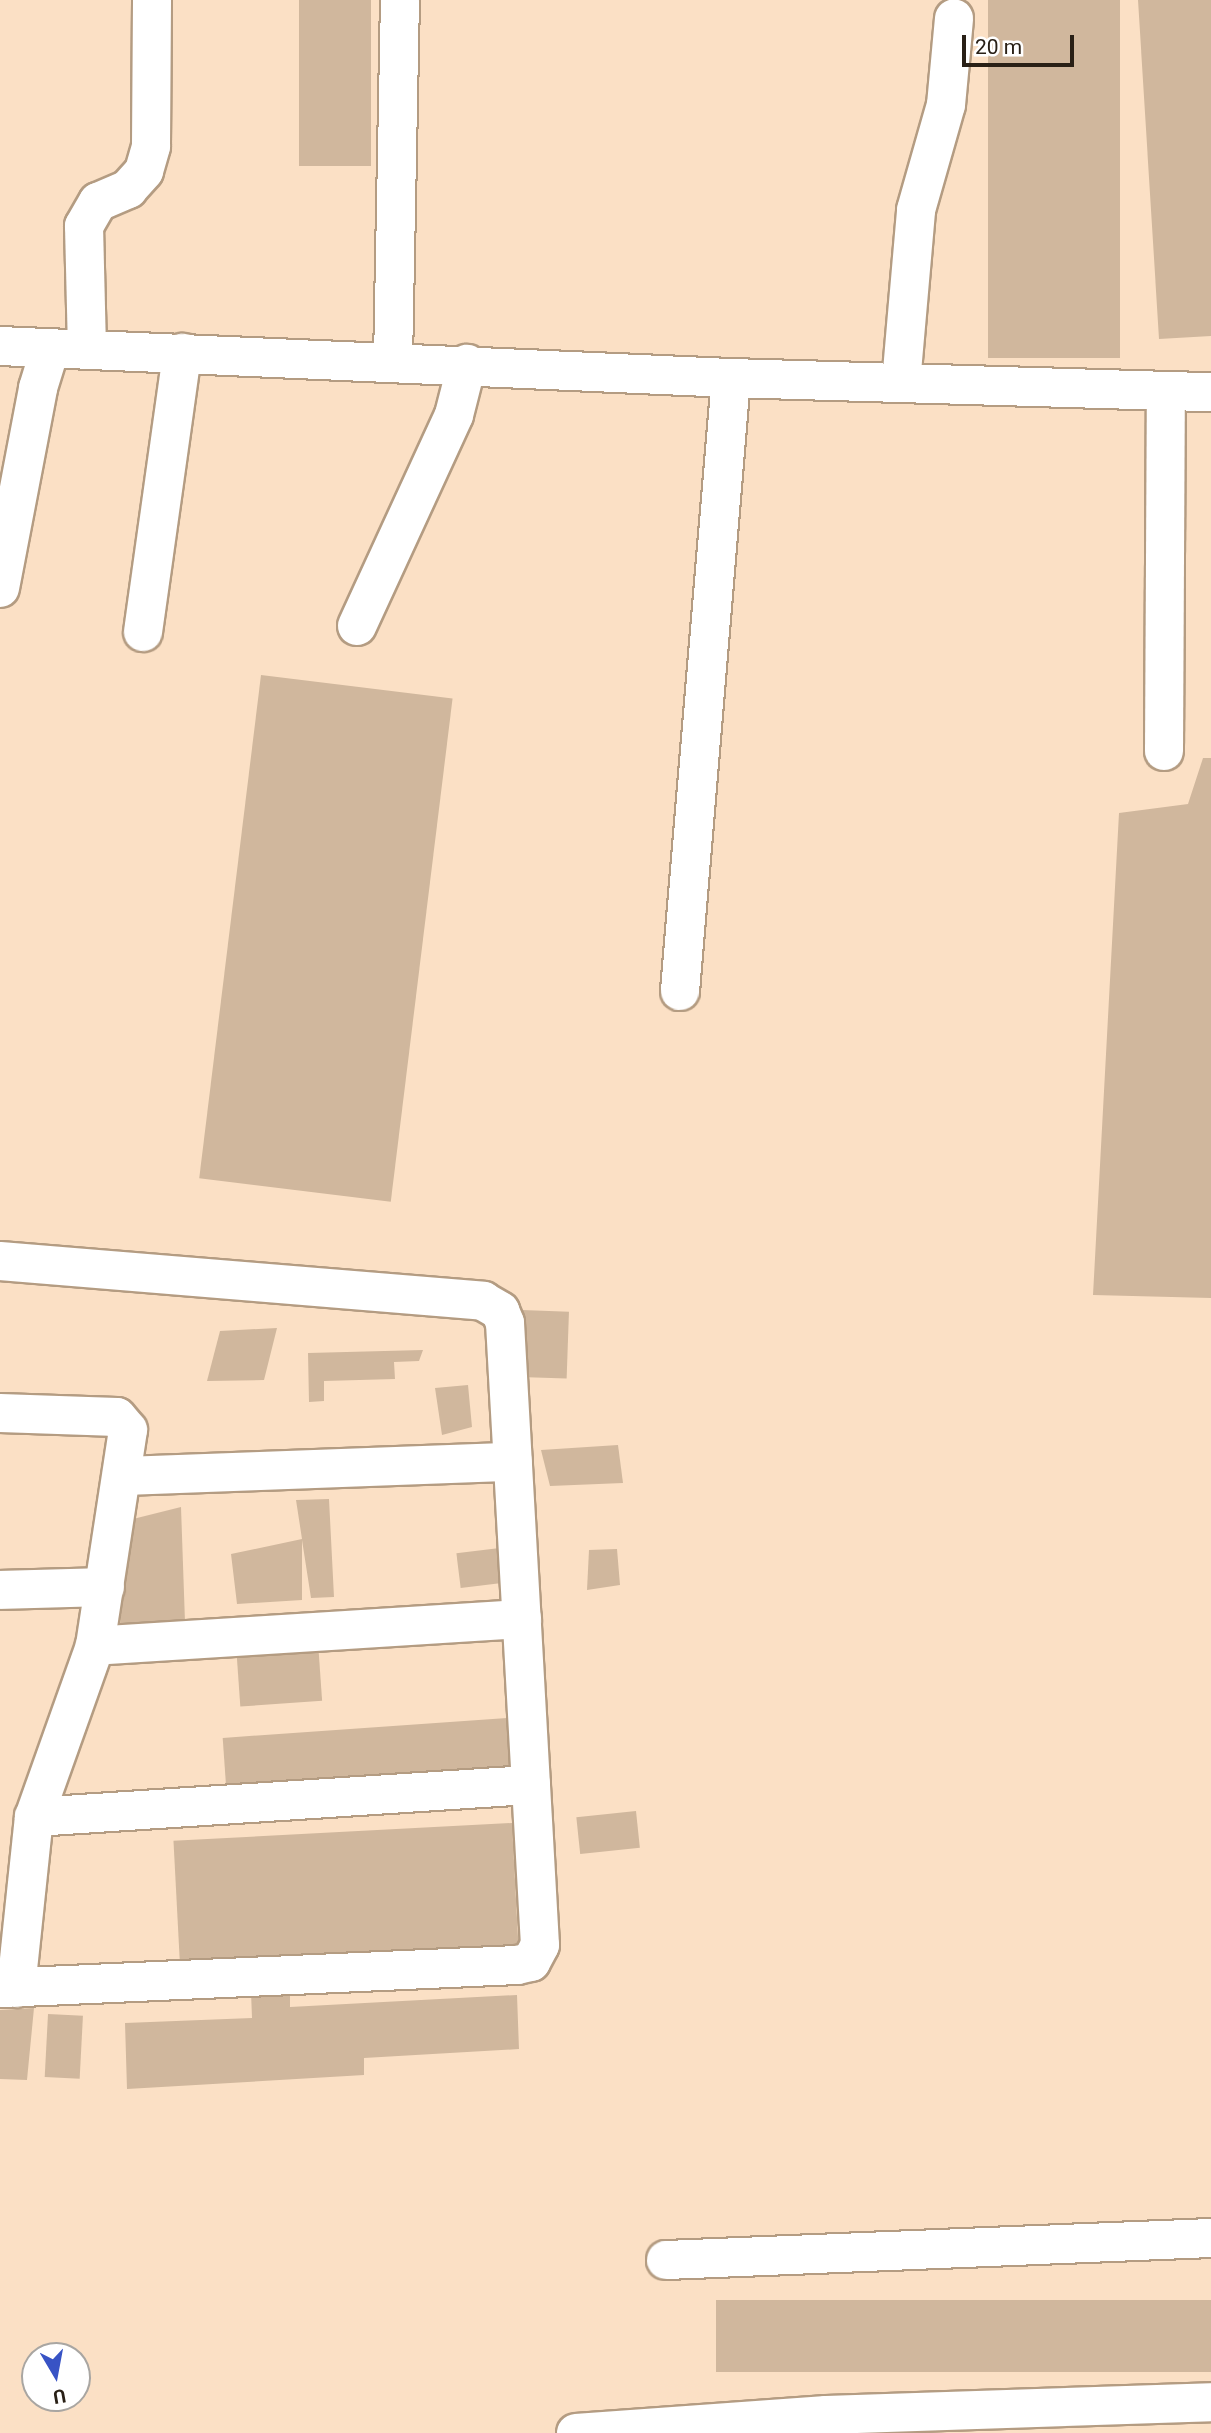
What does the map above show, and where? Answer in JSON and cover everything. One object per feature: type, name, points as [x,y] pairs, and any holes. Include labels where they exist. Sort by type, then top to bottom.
[{"type":"street","points":[[0,588],[38,388],[68,349],[85,226],[98,202],[128,189],[144,171],[151,146],[152,0]]},
{"type":"street","points":[[393,362],[400,0]]},
{"type":"street","points":[[901,383],[916,210],[946,105],[954,18]]},
{"type":"street","points":[[0,346],[467,364],[731,378],[1211,393]]},
{"type":"street","points":[[143,632],[182,353]]},
{"type":"street","points":[[357,626],[454,415],[467,364]]},
{"type":"street","points":[[680,992],[731,378]]},
{"type":"street","points":[[1164,751],[1166,391]]},
{"type":"street","points":[[0,1261],[483,1301],[500,1311],[505,1323],[540,1945],[531,1962],[8,1988],[34,1817],[95,1646],[128,1430],[117,1416],[0,1413]]},
{"type":"street","points":[[123,1476],[513,1462]]},
{"type":"street","points":[[0,1590],[105,1587]]},
{"type":"street","points":[[95,1646],[522,1619]]},
{"type":"street","points":[[34,1817],[531,1785]]},
{"type":"street","points":[[666,2260],[1211,2238]]},
{"type":"street","points":[[576,2433],[650,2431],[826,2415],[1211,2402]]},
{"type":"building","points":[[299,0],[371,0],[371,166],[299,166]]},
{"type":"building","points":[[988,0],[1120,0],[1120,358],[988,358]]},
{"type":"building","points":[[1138,0],[1211,0],[1211,336],[1159,339]]},
{"type":"building","points":[[261,675],[453,699],[391,1202],[199,1178]]},
{"type":"building","points":[[1203,758],[1211,758],[1211,1298],[1093,1295],[1119,813],[1188,804]]},
{"type":"building","points":[[522,1310],[569,1312],[567,1379],[520,1377]]},
{"type":"building","points":[[277,1328],[264,1380],[207,1381],[220,1331]]},
{"type":"building","points":[[423,1350],[419,1361],[394,1362],[395,1379],[324,1381],[324,1401],[309,1402],[308,1353]]},
{"type":"building","points":[[468,1385],[472,1427],[442,1435],[435,1388]]},
{"type":"building","points":[[618,1445],[623,1483],[550,1486],[541,1450]]},
{"type":"building","points":[[329,1499],[334,1597],[311,1598],[302,1540],[302,1600],[237,1604],[231,1554],[302,1539],[296,1500]]},
{"type":"building","points":[[181,1507],[185,1622],[118,1640],[133,1519]]},
{"type":"building","points":[[508,1547],[512,1582],[461,1588],[456,1553]]},
{"type":"building","points":[[617,1549],[620,1585],[587,1590],[589,1550]]},
{"type":"building","points":[[318,1642],[322,1701],[240,1707],[236,1648]]},
{"type":"building","points":[[507,1718],[511,1770],[226,1790],[223,1738]]},
{"type":"building","points":[[636,1811],[640,1848],[580,1854],[576,1817]]},
{"type":"building","points":[[512,1823],[519,1955],[180,1973],[173,1841]]},
{"type":"building","points":[[290,1991],[290,2007],[517,1995],[519,2049],[364,2058],[364,2075],[127,2089],[125,2023],[252,2018],[251,1992]]},
{"type":"building","points":[[34,2008],[27,2080],[0,2079],[0,2010]]},
{"type":"building","points":[[48,2014],[83,2016],[80,2079],[45,2077]]},
{"type":"building","points":[[716,2300],[1211,2300],[1211,2372],[716,2372]]}]
